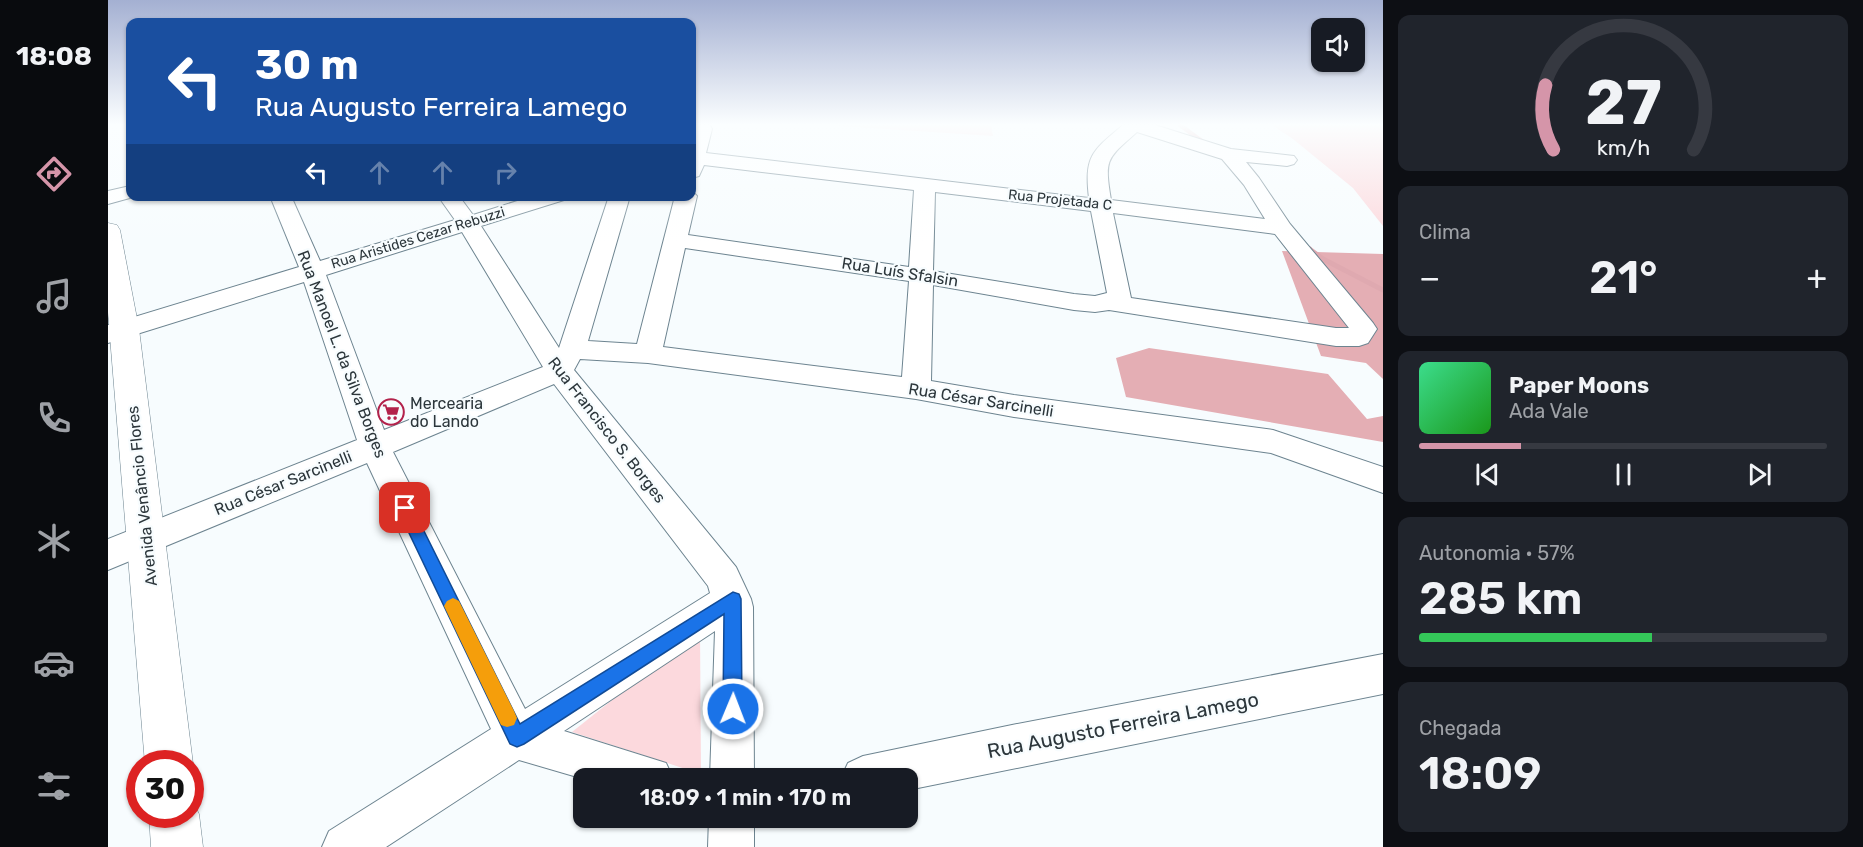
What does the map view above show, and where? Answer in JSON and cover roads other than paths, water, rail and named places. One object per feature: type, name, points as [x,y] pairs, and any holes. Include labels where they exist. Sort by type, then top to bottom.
[{"type":"main road","name":"Avenida Venâncio Flores","points":[[108,230],[116,332],[147,539],[168,750]]},
{"type":"main road","points":[[175,828],[177,847]]},
{"type":"street","name":"Rua Projetada C","points":[[696,165],[1101,204],[1287,234]]},
{"type":"street","points":[[1098,165],[1101,204],[1117,300]]},
{"type":"street","points":[[1235,165],[1252,182],[1287,234]]},
{"type":"street","points":[[916,389],[925,186]]},
{"type":"street","points":[[108,198],[126,193]]},
{"type":"street","name":"Rua Manoel L. da Silva Borges","points":[[282,201],[312,270],[374,445],[517,738]]},
{"type":"street","name":"Rua Francisco S. Borges","points":[[452,201],[723,578],[733,599]]},
{"type":"street","name":"Rua Aristides Cezar Rebuzzi","points":[[116,332],[541,201]]},
{"type":"street","points":[[566,360],[618,201]]},
{"type":"street","points":[[648,354],[685,201]]},
{"type":"street","name":"Rua Luís Sfalsin","points":[[677,240],[920,275],[1071,301],[1101,304],[1117,300],[1336,337],[1359,337],[1364,329],[1287,234]]},
{"type":"street","name":"Rua César Sarcinelli","points":[[108,555],[374,445],[566,360],[648,354],[916,389],[1014,406],[1273,442],[1383,480]]},
{"type":"street","points":[[345,847],[733,599]]},
{"type":"street","points":[[732,768],[733,599]]},
{"type":"street","name":"Rua Augusto Ferreira Lamego","points":[[910,768],[1383,674]]},
{"type":"street","points":[[517,738],[618,768]]},
{"type":"street","points":[[731,847],[732,828]]},
{"type":"waterway","points":[[1310,249],[1308,248],[1323,259],[1383,290]]},
{"type":"place","name":"Mercearia do Lando","points":[[391,412]]}]
